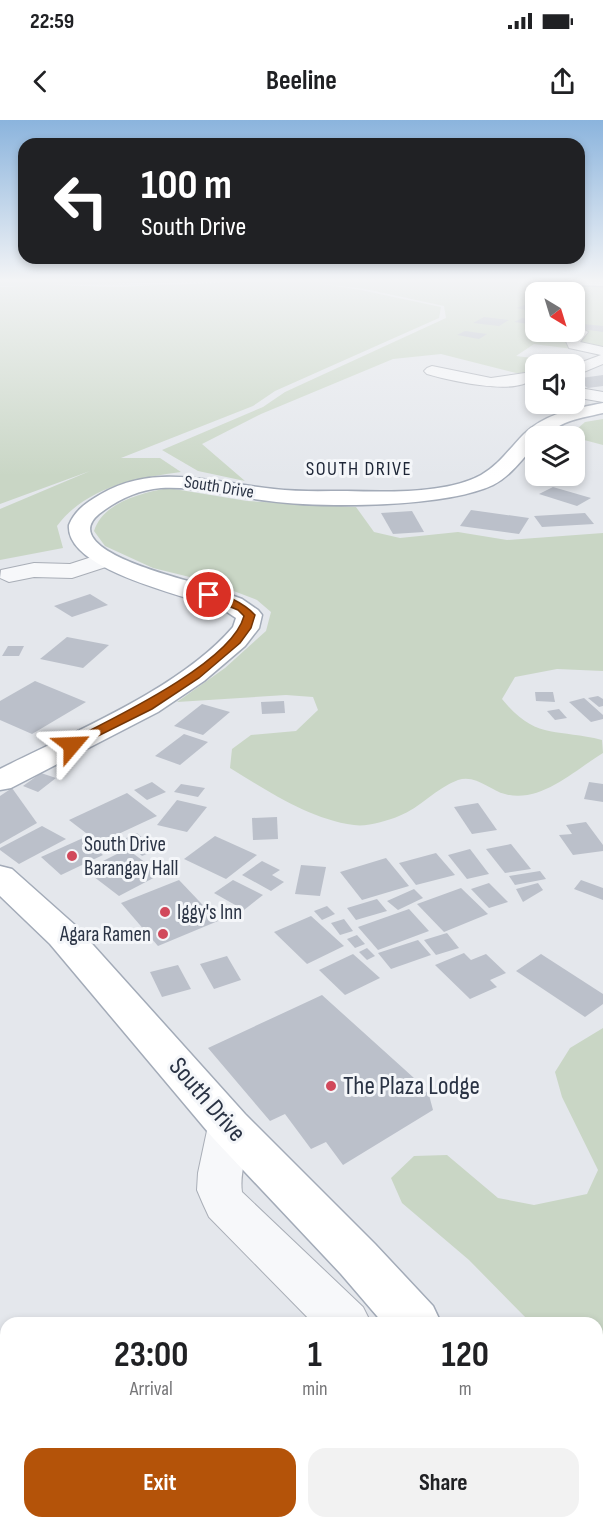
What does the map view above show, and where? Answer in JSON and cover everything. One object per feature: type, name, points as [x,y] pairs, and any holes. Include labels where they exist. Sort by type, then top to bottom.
[{"type":"main road","name":"South Drive","points":[[0,781],[148,706],[195,675],[236,640],[246,628],[249,615],[242,608],[105,560],[86,547],[80,537],[78,527],[82,518],[104,501],[119,492],[144,484],[178,480],[268,495],[315,497],[386,497],[471,488],[497,473],[546,425],[603,408]]},
{"type":"main road","name":"South Drive","points":[[0,877],[63,935],[229,1126],[358,1259],[410,1317]]},
{"type":"street","points":[[574,345],[603,351]]},
{"type":"street","points":[[585,366],[603,359]]},
{"type":"street","points":[[452,366],[525,378]]},
{"type":"street","points":[[432,371],[491,383],[525,380]]},
{"type":"street","points":[[585,394],[603,397]]},
{"type":"street","points":[[9,575],[34,570],[72,571],[105,560]]},
{"type":"street","points":[[229,1126],[219,1190],[225,1204],[340,1317]]},
{"type":"green space","points":[[0,345],[379,345],[275,391],[253,406],[121,458],[160,458],[181,472],[130,481],[97,493],[82,502],[57,526],[63,548],[0,560],[0,509],[90,471],[0,504]]},
{"type":"green space","points":[[388,345],[533,345],[516,356],[525,357],[525,375],[441,354],[393,359],[261,414],[202,444],[245,481],[198,471],[162,450],[263,407],[285,392]]},
{"type":"green space","points":[[539,345],[603,345],[603,353]]},
{"type":"green space","points":[[603,419],[603,445],[585,440],[585,426],[580,426],[585,422]]},
{"type":"green space","points":[[168,488],[247,501],[356,507],[374,532],[400,538],[458,532],[507,540],[603,533],[603,671],[557,669],[515,677],[502,699],[514,712],[536,727],[602,740],[603,753],[557,784],[531,794],[518,796],[505,794],[471,779],[458,780],[407,812],[383,822],[365,825],[337,822],[321,817],[259,786],[230,768],[232,749],[251,735],[296,731],[318,710],[313,697],[286,695],[177,702],[225,668],[266,631],[271,612],[257,600],[210,582],[153,568],[105,546],[94,531],[106,513],[125,500]]},
{"type":"green space","points":[[603,1028],[603,1317],[525,1317],[469,1260],[402,1203],[391,1178],[414,1156],[447,1155],[498,1198],[534,1205],[587,1194],[598,1170],[562,1097],[555,1072],[570,1048]]},
{"type":"building","points":[[603,375],[603,386],[588,388],[585,386],[585,377]]},
{"type":"building","points":[[553,487],[591,498],[577,506],[539,494]]},
{"type":"building","points":[[471,510],[529,518],[519,534],[460,526]]},
{"type":"building","points":[[412,511],[424,532],[393,534],[381,513]]},
{"type":"building","points":[[585,513],[594,524],[542,527],[534,516]]},
{"type":"building","points":[[90,594],[108,605],[72,617],[54,606]]},
{"type":"building","points":[[67,637],[109,645],[83,668],[40,659]]},
{"type":"building","points":[[8,646],[24,646],[19,656],[2,656]]},
{"type":"building","points":[[35,681],[86,702],[32,734],[0,720],[0,701]]},
{"type":"building","points":[[535,692],[553,692],[555,702],[536,701]]},
{"type":"building","points":[[598,696],[603,699],[603,706],[599,707],[588,698]]},
{"type":"building","points":[[584,698],[603,715],[603,719],[591,722],[569,702]]},
{"type":"building","points":[[284,701],[285,713],[262,714],[261,702]]},
{"type":"building","points":[[202,704],[230,712],[203,735],[174,726]]},
{"type":"building","points":[[559,709],[567,718],[555,720],[547,711]]},
{"type":"building","points":[[184,734],[208,742],[180,765],[155,756]]},
{"type":"building","points":[[41,773],[56,778],[38,792],[23,786]]},
{"type":"building","points":[[152,782],[166,792],[147,800],[134,790]]},
{"type":"building","points":[[589,782],[603,784],[603,802],[584,799]]},
{"type":"building","points":[[181,784],[205,788],[198,797],[174,792]]},
{"type":"building","points":[[12,788],[37,823],[0,844],[0,796]]},
{"type":"building","points":[[127,793],[157,816],[99,843],[69,820]]},
{"type":"building","points":[[177,800],[207,807],[187,832],[157,825]]},
{"type":"building","points":[[478,803],[497,830],[472,834],[454,807]]},
{"type":"building","points":[[277,817],[278,839],[253,840],[252,818]]},
{"type":"building","points":[[586,822],[603,845],[603,851],[573,855],[559,835],[572,834],[566,825]]},
{"type":"building","points":[[42,826],[66,839],[19,864],[0,850],[0,848]]},
{"type":"building","points":[[137,833],[156,850],[142,856],[124,839]]},
{"type":"building","points":[[215,836],[257,855],[226,879],[184,859]]},
{"type":"building","points":[[83,838],[103,855],[61,875],[41,857]]},
{"type":"building","points":[[511,844],[531,869],[505,873],[486,849]]},
{"type":"building","points":[[127,849],[161,874],[119,896],[85,870]]},
{"type":"building","points":[[470,849],[489,874],[467,879],[448,855]]},
{"type":"building","points":[[436,853],[455,875],[416,885],[399,863]]},
{"type":"building","points":[[386,858],[409,886],[362,900],[340,872]]},
{"type":"building","points":[[262,861],[280,870],[272,875],[284,882],[271,891],[242,875]]},
{"type":"building","points":[[301,865],[326,867],[320,896],[295,894]]},
{"type":"building","points":[[540,871],[546,879],[515,885],[509,876]]},
{"type":"building","points":[[179,880],[218,921],[158,946],[121,903]]},
{"type":"building","points":[[233,880],[263,895],[244,910],[214,893]]},
{"type":"building","points":[[581,880],[603,888],[603,900],[574,889]]},
{"type":"building","points":[[489,883],[508,902],[489,908],[471,889]]},
{"type":"building","points":[[538,883],[543,890],[523,902],[516,889]]},
{"type":"building","points":[[461,888],[488,914],[444,932],[417,904]]},
{"type":"building","points":[[414,889],[423,898],[398,910],[387,901]]},
{"type":"building","points":[[377,899],[387,911],[356,920],[347,908]]},
{"type":"building","points":[[327,906],[335,914],[322,920],[314,911]]},
{"type":"building","points":[[409,909],[429,931],[378,950],[358,927]]},
{"type":"building","points":[[311,916],[344,946],[307,964],[274,932]]},
{"type":"building","points":[[344,919],[353,931],[340,935],[331,923]]},
{"type":"building","points":[[447,933],[459,948],[436,955],[424,940]]},
{"type":"building","points":[[357,935],[365,944],[355,948],[347,939]]},
{"type":"building","points":[[418,940],[431,955],[391,969],[378,953]]},
{"type":"building","points":[[367,948],[375,956],[367,960],[359,952]]},
{"type":"building","points":[[464,953],[471,960],[486,954],[506,973],[490,980],[497,987],[470,999],[435,965]]},
{"type":"building","points":[[353,954],[380,978],[345,995],[319,970]]},
{"type":"building","points":[[541,954],[603,994],[603,1004],[585,1017],[516,971]]},
{"type":"building","points":[[227,956],[241,980],[214,989],[200,964]]},
{"type":"building","points":[[178,965],[191,989],[162,997],[150,972]]},
{"type":"building","name":"The Plaza Lodge","points":[[322,995],[414,1078],[429,1095],[433,1110],[343,1165],[326,1142],[311,1149],[285,1114],[270,1121],[208,1048]]},
{"type":"place","name":"South Drive Barangay Hall","points":[[72,856]]},
{"type":"place","name":"Iggy's Inn","points":[[165,912]]},
{"type":"place","name":"Agara Ramen","points":[[163,934]]},
{"type":"place","name":"The Plaza Lodge","points":[[331,1086]]},
{"type":"district","name":"SOUTH DRIVE","points":[[359,469]]},
{"type":"route","points":[[72,745],[148,706],[195,675],[236,640],[246,628],[249,615],[242,608],[209,595]]}]
